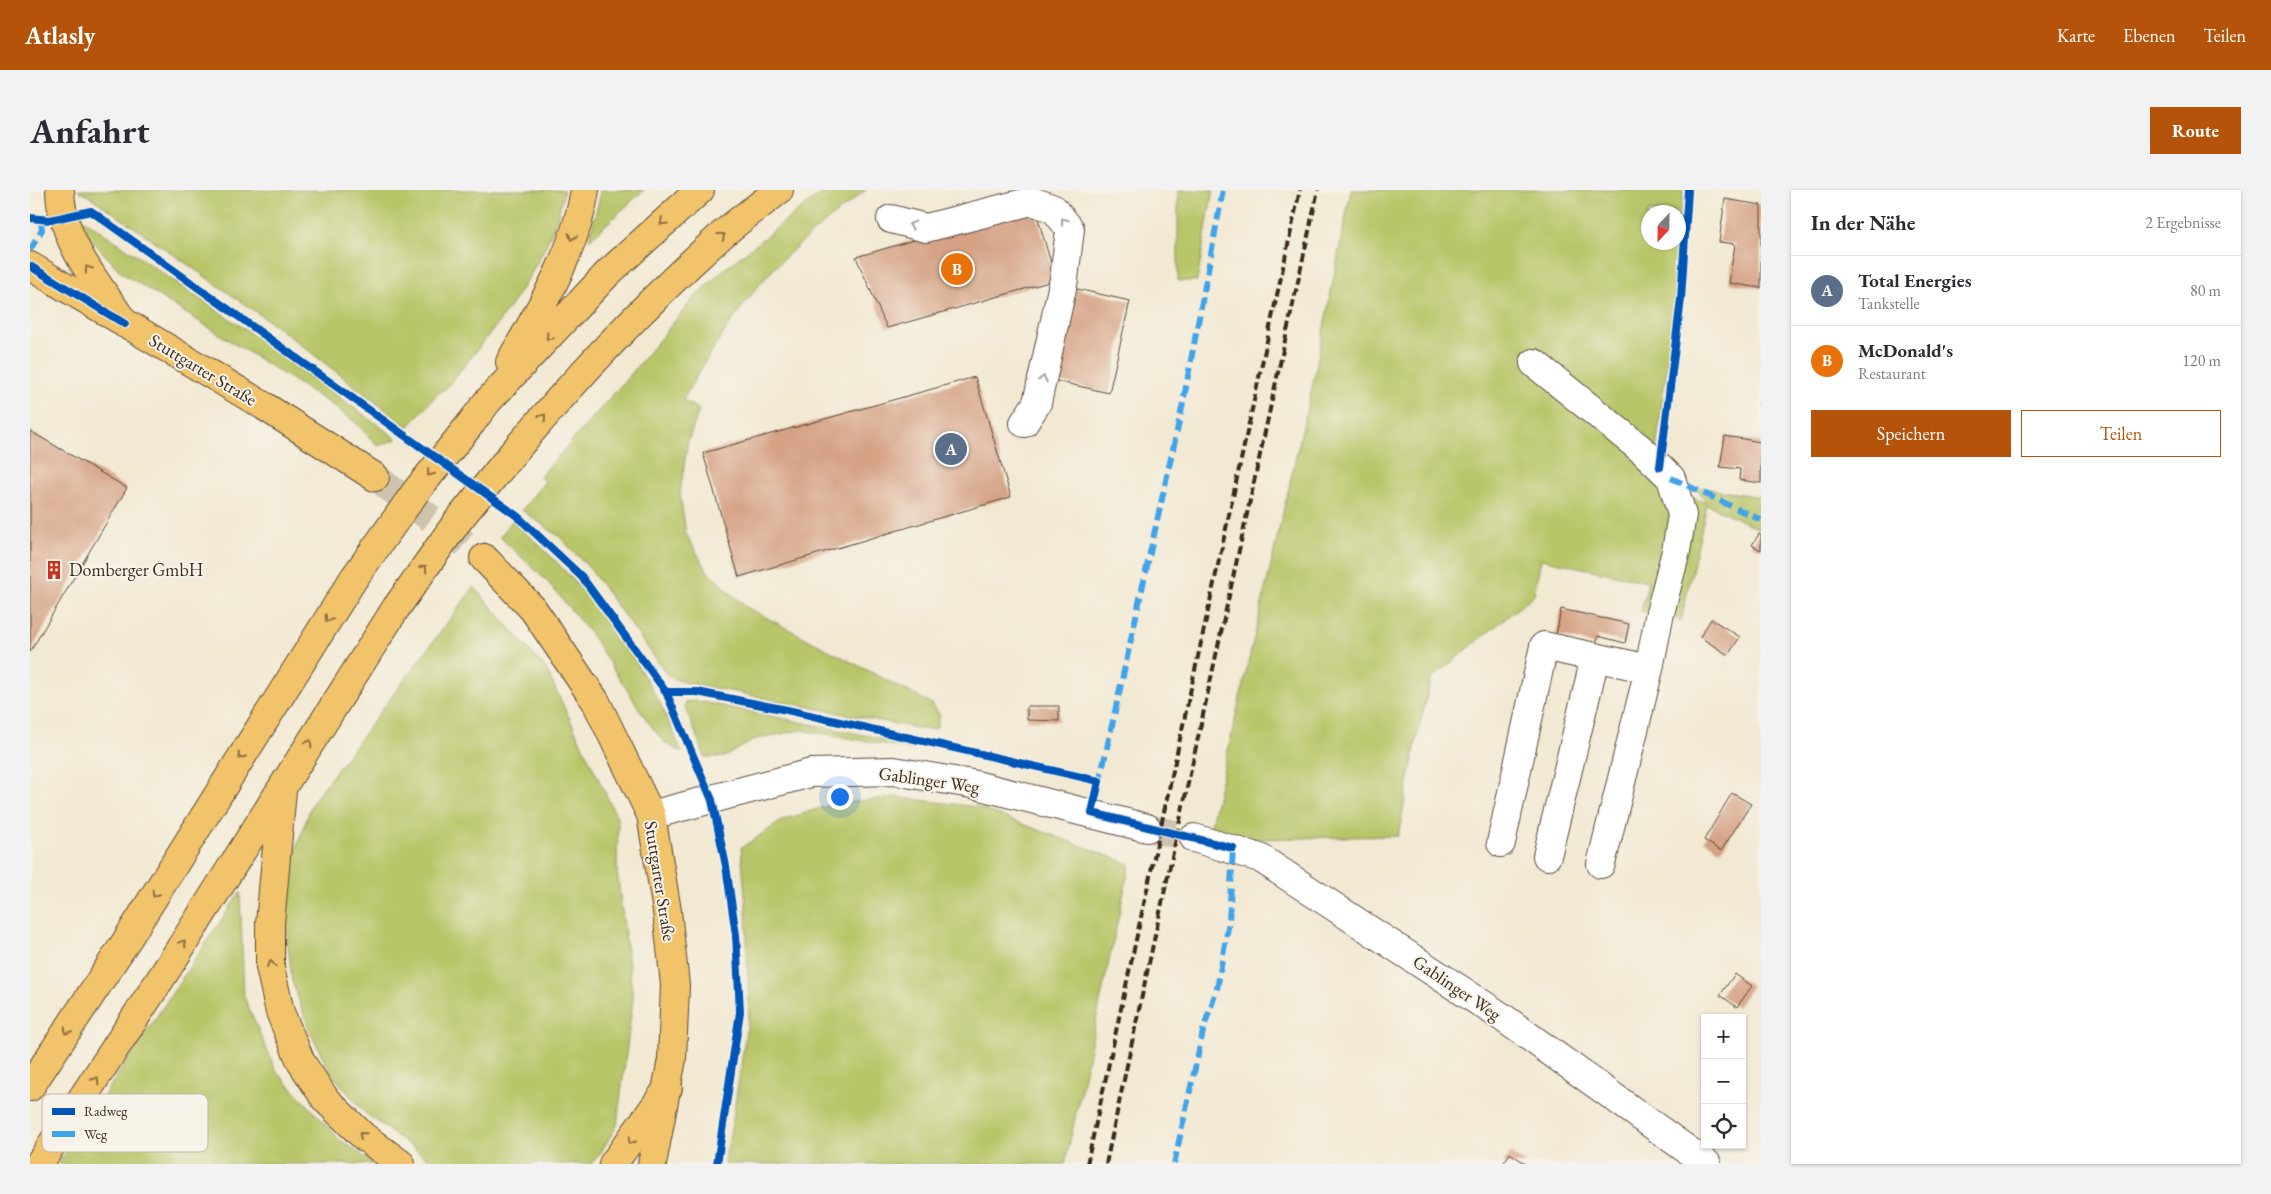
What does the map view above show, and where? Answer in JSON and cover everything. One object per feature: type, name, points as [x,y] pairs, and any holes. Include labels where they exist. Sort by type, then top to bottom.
[{"type":"main road","points":[[60,190],[64,218],[72,246],[124,324]]},
{"type":"main road","points":[[480,412],[555,284],[582,212],[585,190]]},
{"type":"main road","points":[[30,1087],[123,946],[354,578],[417,490],[480,412],[608,273],[700,190]]},
{"type":"main road","points":[[85,1094],[167,969],[396,608],[457,522],[569,386],[647,304],[715,241],[779,190]]},
{"type":"main road","name":"Stuttgarter Straße","points":[[30,266],[124,324],[264,406],[375,477]]},
{"type":"main road","name":"Stuttgarter Straße","points":[[484,558],[533,610],[596,702],[651,814],[667,912],[675,984],[672,1059],[652,1164]]},
{"type":"main road","points":[[283,784],[270,924],[270,967],[280,1012],[301,1062],[326,1100],[363,1136],[401,1164]]},
{"type":"main road","points":[[613,1164],[668,1088]]},
{"type":"main road","points":[[39,1164],[47,1152]]},
{"type":"street","points":[[891,219],[926,228],[1032,202],[1054,209],[1070,229],[1064,279],[1037,403],[1024,423]]},
{"type":"street","points":[[1534,363],[1642,450],[1671,478],[1682,515],[1676,551],[1659,617],[1649,669],[1601,864]]},
{"type":"street","points":[[1501,843],[1544,646],[1649,669]]},
{"type":"street","points":[[1547,856],[1595,658]]},
{"type":"street","name":"Gablinger Weg","points":[[651,814],[811,773],[894,772],[972,784],[1147,828]]},
{"type":"street","name":"Gablinger Weg","points":[[1194,838],[1233,848],[1260,858],[1502,1017],[1707,1164]]},
{"type":"green space","points":[[78,190],[564,190],[557,217],[547,243],[517,295],[482,344],[446,388],[437,394],[408,427],[279,328]]},
{"type":"green space","points":[[600,190],[644,190],[589,240],[600,196]]},
{"type":"green space","points":[[825,190],[866,190],[798,246],[761,283],[719,340],[683,400],[699,410],[687,445],[680,494],[686,534],[708,572],[746,607],[932,704],[940,715],[936,729],[921,729],[684,682],[669,677],[590,569],[560,537],[522,510],[545,481],[540,477],[631,374],[693,299],[722,271]]},
{"type":"green space","points":[[1178,190],[1213,190],[1197,281],[1178,281]]},
{"type":"green space","points":[[1351,190],[1683,190],[1682,205],[1641,205],[1641,250],[1679,250],[1676,296],[1652,481],[1706,503],[1697,487],[1761,497],[1761,530],[1707,504],[1681,621],[1641,611],[1648,582],[1541,559],[1534,595],[1431,679],[1418,732],[1398,836],[1248,839],[1210,828],[1313,383]]},
{"type":"green space","points":[[78,218],[86,221],[249,332],[397,439],[378,446],[355,422],[326,401],[122,273],[84,232]]},
{"type":"green space","points":[[512,521],[534,540],[574,581],[610,625],[643,673],[667,718],[682,753],[665,743],[648,722],[590,633],[547,581],[500,537]]},
{"type":"green space","points":[[474,587],[546,669],[618,820],[617,871],[633,999],[617,1125],[600,1154],[591,1164],[434,1163],[365,1113],[331,1073],[310,1032],[292,981],[286,926],[290,867],[312,803]]},
{"type":"green space","points":[[697,701],[913,745],[912,749],[801,730],[756,739],[724,757],[705,757],[685,707],[686,702]]},
{"type":"green space","points":[[896,797],[977,807],[1130,864],[1065,1164],[724,1164],[749,1012],[746,906],[741,848],[783,820],[833,804]]},
{"type":"green space","points":[[240,892],[244,997],[276,1071],[339,1139],[374,1164],[58,1164],[66,1152],[208,1152],[208,1094],[105,1094]]},
{"type":"building","points":[[1725,199],[1761,205],[1761,288],[1729,283],[1735,244],[1719,242]]},
{"type":"building","points":[[1034,205],[1056,280],[887,328],[856,257]]},
{"type":"building","points":[[1068,287],[1130,301],[1109,393],[1047,379]]},
{"type":"building","points":[[975,377],[1011,497],[739,577],[703,453]]},
{"type":"building","name":"Domberger GmbH","points":[[30,431],[127,488],[30,652]]},
{"type":"building","points":[[1725,436],[1761,442],[1761,483],[1739,480],[1740,469],[1720,467]]},
{"type":"building","points":[[1759,534],[1761,535],[1761,550],[1752,545]]},
{"type":"building","points":[[1561,609],[1629,624],[1625,643],[1598,636],[1596,645],[1556,635]]},
{"type":"building","points":[[1711,619],[1740,637],[1728,655],[1700,637]]},
{"type":"building","points":[[1027,706],[1059,706],[1059,721],[1027,720]]},
{"type":"building","points":[[1732,793],[1751,804],[1721,851],[1704,840]]},
{"type":"building","points":[[1735,974],[1752,986],[1737,1007],[1720,995]]},
{"type":"building","points":[[1510,1153],[1526,1164],[1503,1164]]},
{"type":"tunnel","points":[[375,477],[484,558]]},
{"type":"tunnel","points":[[1147,828],[1194,838]]},
{"type":"railway","points":[[1087,1164],[1300,190]]},
{"type":"railway","points":[[1106,1164],[1318,190]]},
{"type":"marked path","points":[[1099,784],[1182,408],[1223,190]]},
{"type":"marked path","points":[[30,250],[42,230],[41,221]]},
{"type":"marked path","points":[[1671,478],[1761,520]]},
{"type":"marked path","points":[[1174,1164],[1204,1027],[1217,989],[1229,921],[1233,848]]},
{"type":"cycle path","points":[[1660,467],[1681,299],[1688,190]]},
{"type":"cycle path","points":[[30,218],[50,220],[91,211],[517,516],[582,577],[666,692],[712,800],[726,866],[736,935],[740,1012],[717,1164]]},
{"type":"cycle path","points":[[30,266],[125,324]]},
{"type":"cycle path","points":[[666,692],[697,692],[787,710],[1099,781],[1092,813],[1233,848]]},
{"type":"place","name":"McDonald's","points":[[957,269]]},
{"type":"place","name":"Total Energies","points":[[951,449]]},
{"type":"place","name":"Domberger GmbH","points":[[54,570]]}]
